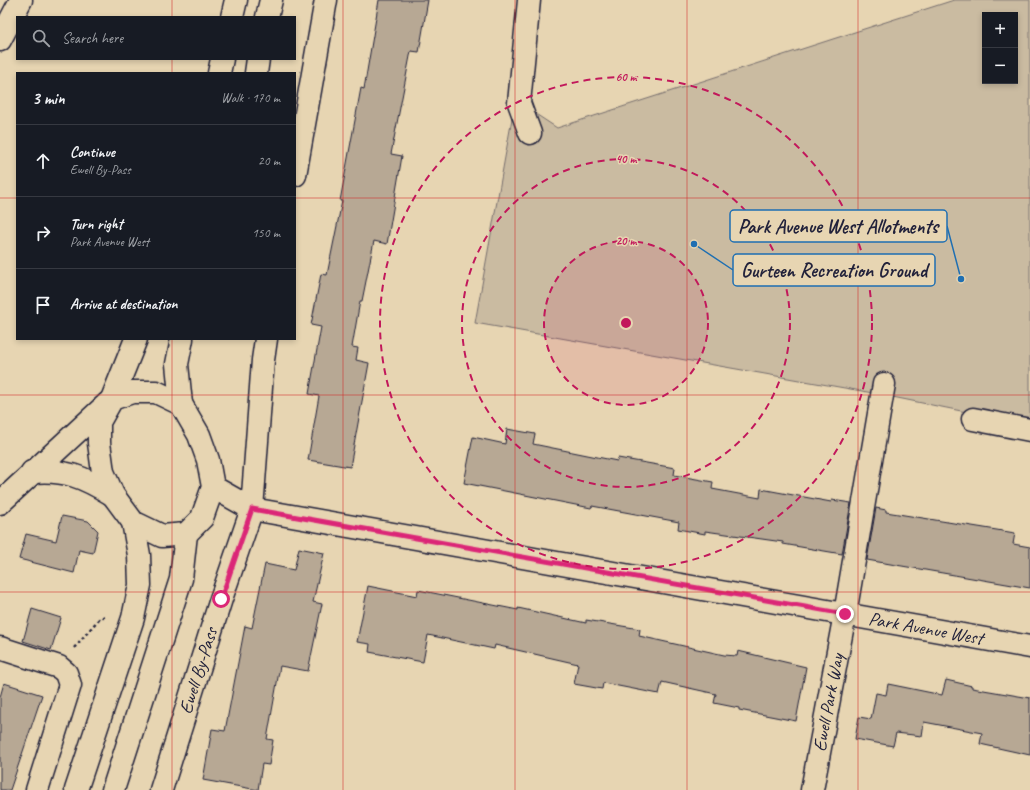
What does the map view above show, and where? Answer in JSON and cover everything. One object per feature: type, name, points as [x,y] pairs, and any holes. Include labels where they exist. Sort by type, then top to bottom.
[{"type":"main road","points":[[0,40],[21,0]]},
{"type":"main road","points":[[232,16],[236,0]]},
{"type":"main road","points":[[267,16],[270,0]]},
{"type":"main road","points":[[296,169],[326,0]]},
{"type":"main road","points":[[529,0],[519,103],[530,133]]},
{"type":"main road","points":[[219,72],[222,60]]},
{"type":"main road","points":[[256,72],[258,60]]},
{"type":"main road","points":[[136,340],[110,401],[99,422],[99,443],[103,472],[112,495],[133,522],[162,536],[186,534]]},
{"type":"main road","points":[[113,790],[181,579],[186,534],[202,518],[213,488],[208,460],[198,435],[181,404],[177,364],[182,340]]},
{"type":"main road","name":"Ewell By-Pass","points":[[161,790],[219,606],[252,509],[262,360],[266,340]]},
{"type":"main road","name":"Ewell Park Way","points":[[812,790],[845,614],[884,384]]},
{"type":"main road","points":[[0,503],[110,401],[132,392],[156,392],[181,404]]},
{"type":"main road","points":[[973,418],[1030,430]]},
{"type":"main road","points":[[32,472],[51,471],[72,474],[94,483],[112,495]]},
{"type":"main road","name":"Park Avenue West","points":[[213,488],[252,509],[1030,647]]},
{"type":"main road","points":[[76,790],[134,615],[140,585],[139,554],[133,522]]},
{"type":"main road","points":[[0,648],[60,667],[66,673],[70,685],[37,790]]},
{"type":"path","points":[[60,667],[99,619],[109,615],[134,615]]},
{"type":"shaded area","points":[[954,0],[1030,0],[1030,425],[873,393],[475,323],[515,102],[519,103],[557,128]]},
{"type":"building","points":[[379,0],[428,0],[419,52],[411,51],[391,154],[402,156],[387,244],[374,241],[362,301],[360,301],[352,347],[358,348],[356,360],[369,363],[350,467],[308,460],[319,396],[309,394],[321,327],[311,325],[321,274],[327,275],[342,201],[340,201],[361,88],[364,89]]},
{"type":"building","points":[[507,429],[535,434],[533,444],[617,461],[618,458],[675,468],[674,475],[713,482],[712,489],[760,498],[761,489],[831,502],[832,500],[851,503],[842,554],[783,544],[783,542],[705,531],[705,534],[678,529],[679,522],[592,506],[591,508],[464,483],[473,437],[505,444]]},
{"type":"building","points":[[876,508],[886,510],[886,512],[1015,533],[1013,544],[1030,547],[1030,588],[867,560]]},
{"type":"building","points":[[62,516],[88,521],[98,531],[93,553],[79,550],[74,573],[19,559],[26,534],[56,541]]},
{"type":"building","points":[[299,548],[324,553],[313,602],[322,604],[308,671],[280,666],[267,739],[273,740],[269,765],[262,764],[258,790],[203,780],[212,729],[225,731],[245,626],[252,628],[265,564],[294,570]]},
{"type":"building","points":[[368,586],[417,596],[418,590],[518,610],[518,608],[586,623],[586,620],[640,629],[639,636],[724,655],[737,656],[738,651],[806,667],[796,721],[739,710],[739,708],[714,703],[716,694],[662,682],[659,694],[603,683],[602,689],[574,684],[578,664],[495,645],[494,649],[428,635],[423,662],[369,652],[370,644],[357,642]]},
{"type":"building","points":[[32,609],[61,618],[51,650],[23,641]]},
{"type":"building","points":[[946,680],[972,686],[972,688],[1030,698],[1030,755],[980,744],[982,733],[924,722],[922,736],[896,733],[893,746],[855,739],[859,717],[871,719],[876,693],[886,695],[888,684],[942,695]]},
{"type":"building","points":[[4,683],[42,695],[10,790],[0,790],[0,697]]},
{"type":"place","name":"Gurteen Recreation Ground","points":[[694,244]]},
{"type":"place","name":"Park Avenue West Allotments","points":[[961,279]]},
{"type":"route","points":[[221,599],[252,509],[546,563],[845,614]]}]
